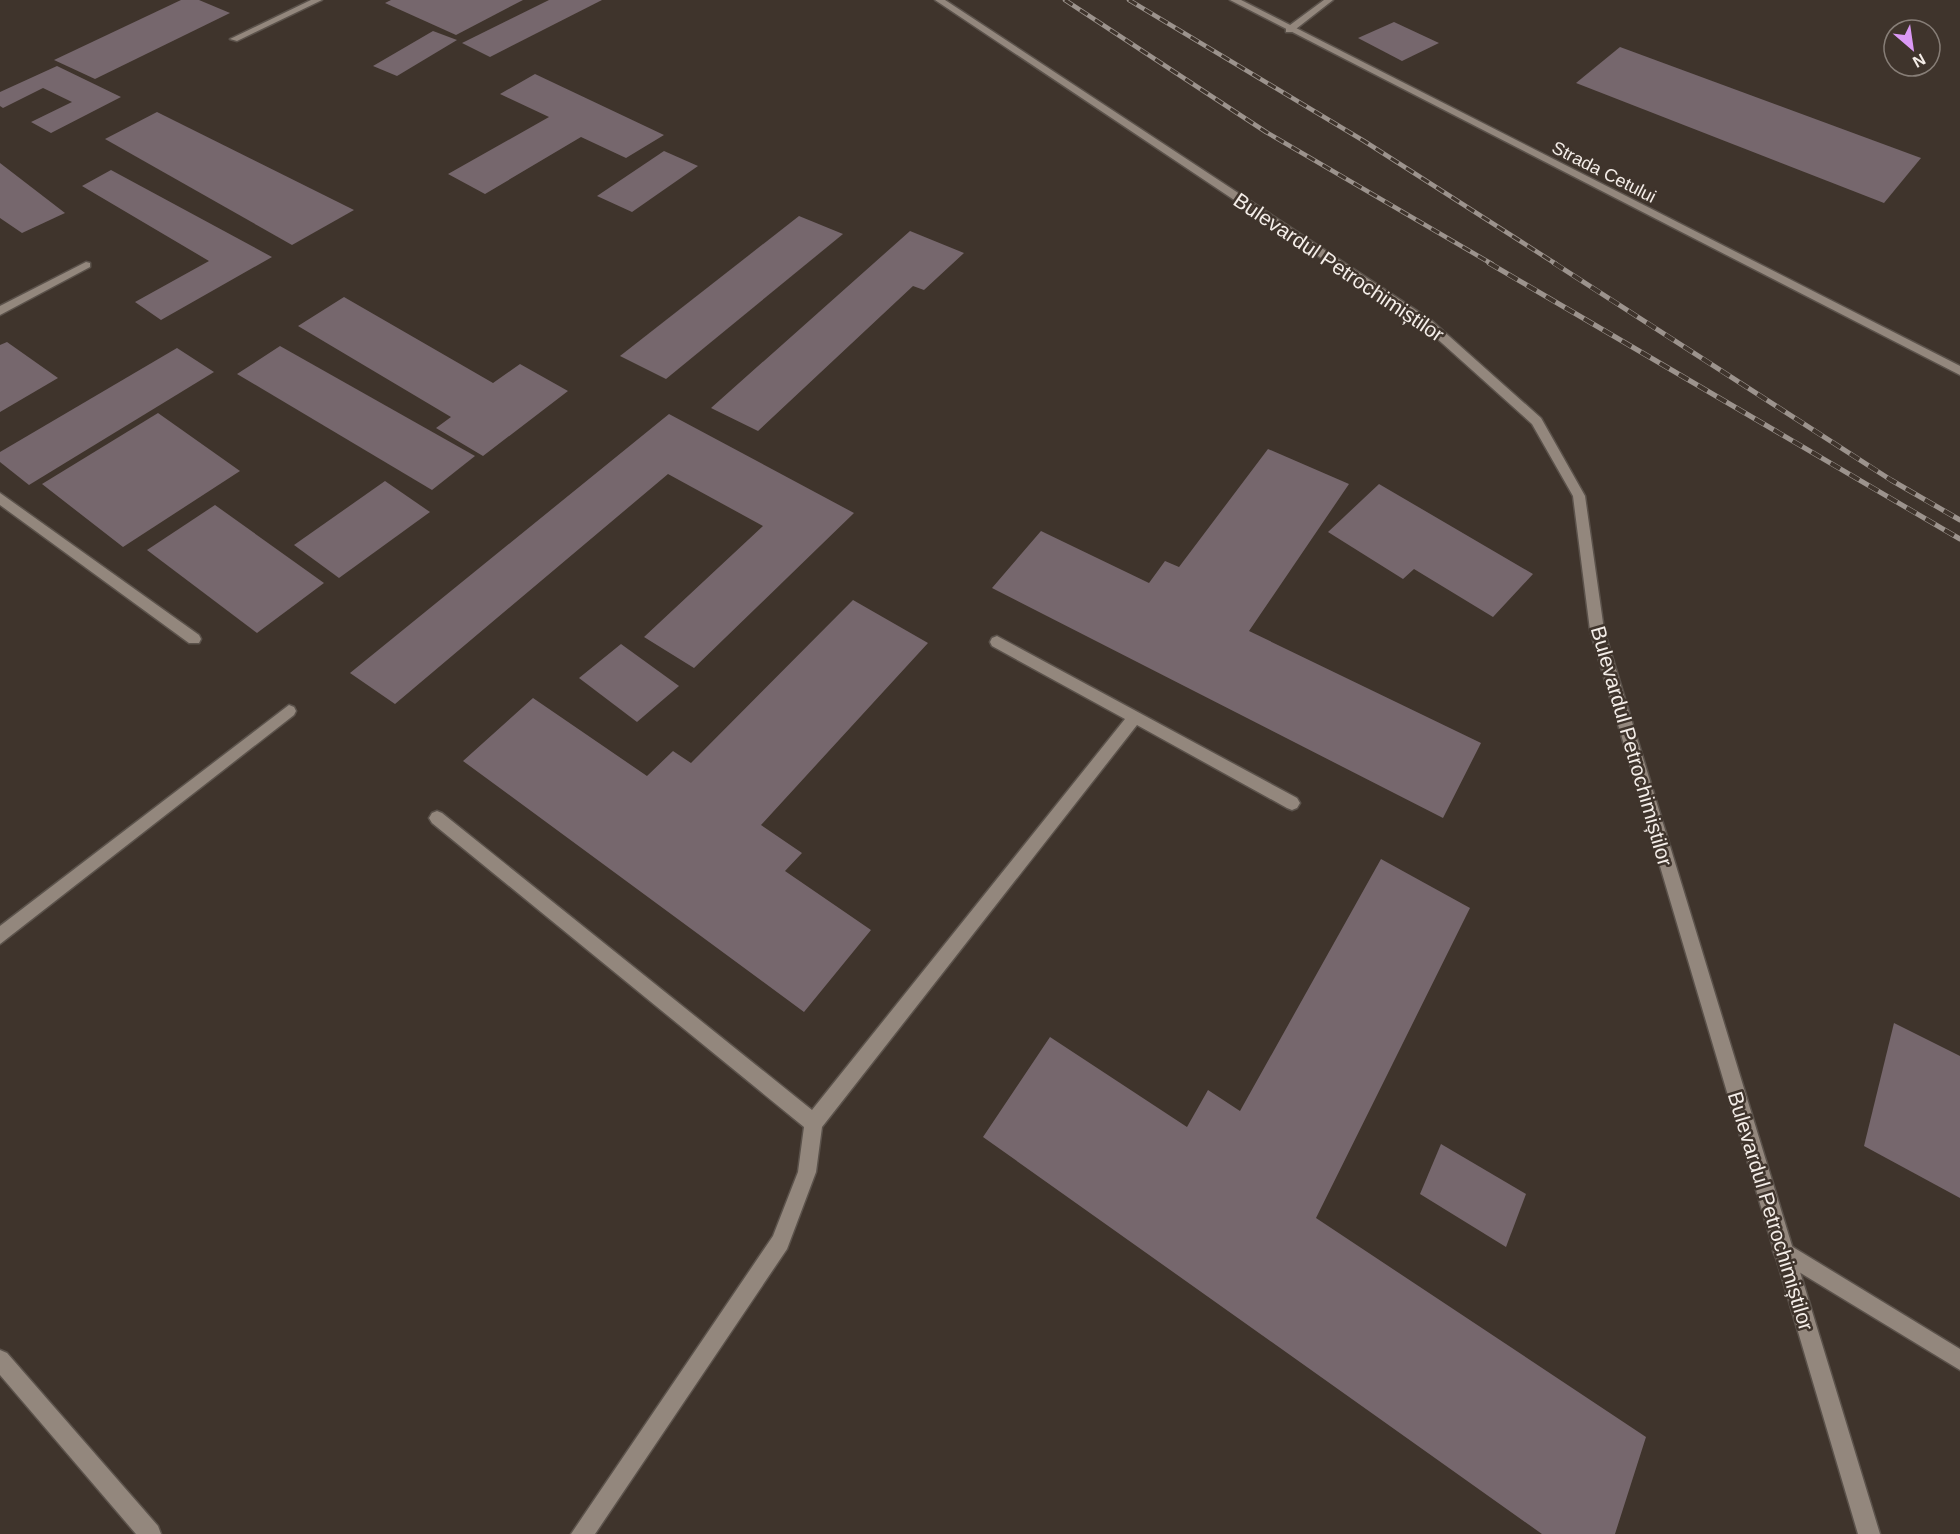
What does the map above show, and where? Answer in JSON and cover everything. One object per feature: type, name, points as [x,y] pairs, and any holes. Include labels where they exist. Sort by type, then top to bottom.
[{"type":"street","points":[[234,39],[318,0]]},
{"type":"street","name":"Bulevardul Petrochimiștilor","points":[[939,0],[1427,323],[1537,421],[1579,496],[1597,630],[1869,1534]]},
{"type":"street","name":"Strada Cetului","points":[[1234,0],[1960,371]]},
{"type":"street","points":[[1289,30],[1329,0]]},
{"type":"street","points":[[0,311],[86,265]]},
{"type":"street","points":[[0,498],[194,639]]},
{"type":"street","points":[[997,642],[1292,803]]},
{"type":"street","points":[[0,936],[289,711]]},
{"type":"street","points":[[582,1534],[780,1242],[807,1172],[813,1123],[1135,717]]},
{"type":"street","points":[[437,818],[813,1123]]},
{"type":"street","points":[[1783,1251],[1960,1360]]},
{"type":"street","points":[[0,1360],[150,1534]]},
{"type":"building","points":[[181,0],[199,0],[230,13],[95,79],[54,60]]},
{"type":"building","points":[[391,0],[523,0],[456,35],[385,3]]},
{"type":"building","points":[[549,0],[602,0],[490,57],[462,43]]},
{"type":"building","points":[[1394,22],[1439,43],[1402,61],[1358,38]]},
{"type":"building","points":[[433,31],[457,40],[397,76],[373,66]]},
{"type":"building","points":[[1620,47],[1921,158],[1884,203],[1576,83]]},
{"type":"building","points":[[57,66],[121,97],[51,133],[31,122],[72,102],[43,88],[3,108],[0,106],[0,92]]},
{"type":"building","points":[[535,74],[664,135],[626,158],[581,137],[485,194],[448,174],[549,117],[500,94]]},
{"type":"building","points":[[157,112],[354,210],[292,245],[105,139]]},
{"type":"building","points":[[664,151],[698,166],[632,212],[597,196]]},
{"type":"building","points":[[0,163],[65,213],[22,233],[0,218]]},
{"type":"building","points":[[111,170],[272,257],[161,320],[135,302],[209,261],[82,186]]},
{"type":"building","points":[[799,216],[843,234],[666,379],[620,356]]},
{"type":"building","points":[[910,231],[964,253],[924,290],[913,286],[758,431],[711,408]]},
{"type":"building","points":[[344,297],[493,383],[520,364],[568,391],[483,456],[436,428],[451,417],[298,326]]},
{"type":"building","points":[[7,342],[58,378],[0,412],[0,345]]},
{"type":"building","points":[[280,346],[475,456],[432,490],[237,374]]},
{"type":"building","points":[[177,348],[214,372],[29,485],[0,462],[0,452]]},
{"type":"building","points":[[158,413],[240,471],[123,547],[42,484]]},
{"type":"building","points":[[669,414],[854,513],[694,668],[644,637],[763,526],[668,474],[395,704],[350,673]]},
{"type":"building","points":[[1268,449],[1349,484],[1249,631],[1481,743],[1443,818],[992,588],[1041,531],[1149,583],[1165,561],[1179,567]]},
{"type":"building","points":[[385,481],[430,512],[339,578],[294,545]]},
{"type":"building","points":[[1379,484],[1533,574],[1493,617],[1414,569],[1403,579],[1328,532]]},
{"type":"building","points":[[215,505],[324,583],[257,633],[147,550]]},
{"type":"building","points":[[853,600],[928,643],[761,825],[802,853],[785,871],[871,930],[804,1012],[463,761],[533,698],[647,776],[673,751],[691,763]]},
{"type":"building","points":[[621,644],[679,686],[637,722],[579,678]]},
{"type":"building","points":[[1381,859],[1470,908],[1316,1218],[1646,1437],[1615,1534],[1542,1534],[983,1137],[1050,1037],[1187,1127],[1208,1090],[1240,1111]]},
{"type":"building","points":[[1894,1023],[1960,1056],[1960,1198],[1864,1146]]},
{"type":"building","points":[[1441,1144],[1526,1194],[1506,1247],[1420,1194]]},
{"type":"railway","points":[[1065,0],[1266,132],[1492,264]]},
{"type":"railway","points":[[1129,0],[1364,141],[1556,264]]},
{"type":"railway","points":[[1489,263],[1960,539]]},
{"type":"railway","points":[[1554,263],[1891,480],[1960,520]]}]
